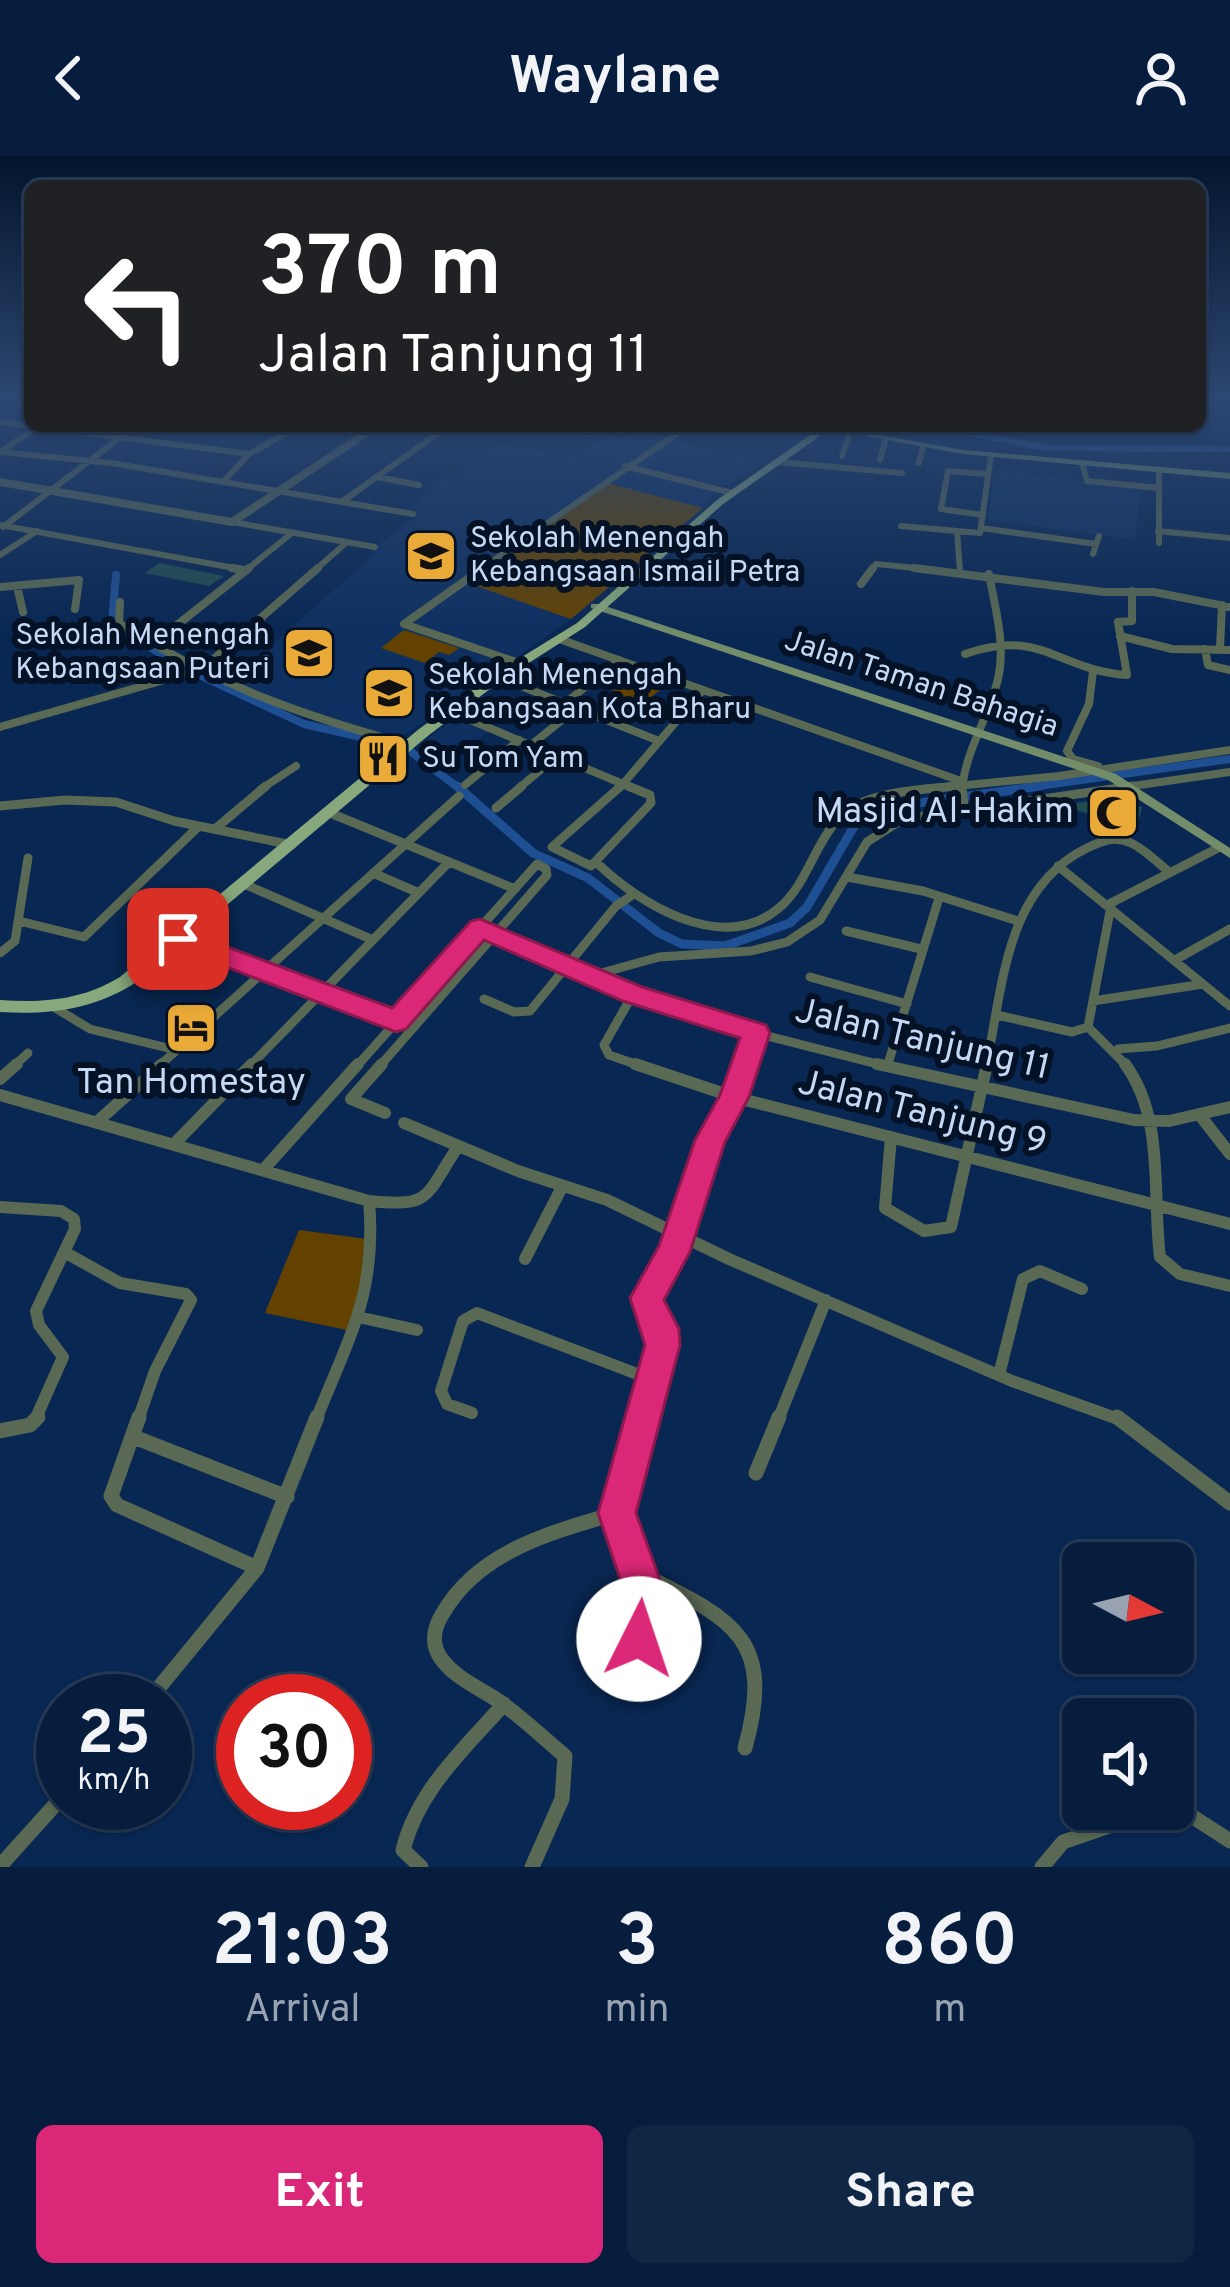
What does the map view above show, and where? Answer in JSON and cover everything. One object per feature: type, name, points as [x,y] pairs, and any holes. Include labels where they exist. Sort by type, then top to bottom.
[{"type":"main road","points":[[6,1008],[84,1002],[113,990],[409,745],[498,677],[559,638],[756,477]]},
{"type":"main road","name":"Jalan Taman Bahagia","points":[[600,605],[1124,782],[1225,851]]},
{"type":"street","points":[[2,526],[68,477]]},
{"type":"street","points":[[197,477],[413,514]]},
{"type":"street","points":[[224,481],[228,477]]},
{"type":"street","points":[[230,522],[298,477]]},
{"type":"street","points":[[344,501],[377,477],[419,485]]},
{"type":"street","points":[[518,663],[404,624],[610,477]]},
{"type":"street","points":[[668,477],[732,493]]},
{"type":"street","points":[[947,477],[941,509],[982,515]]},
{"type":"street","points":[[896,536],[902,523],[978,534],[988,477]]},
{"type":"street","points":[[1086,477],[1087,481],[1160,488]]},
{"type":"street","points":[[1159,477],[1159,543]]},
{"type":"street","points":[[0,482],[375,547]]},
{"type":"street","points":[[203,518],[248,511]]},
{"type":"street","points":[[248,511],[242,521],[249,525]]},
{"type":"street","points":[[2,526],[245,570]]},
{"type":"street","points":[[981,528],[1097,540],[1093,554]]},
{"type":"street","points":[[0,555],[37,531]]},
{"type":"street","points":[[1157,531],[1230,538]]},
{"type":"street","points":[[958,532],[960,571]]},
{"type":"street","points":[[148,639],[172,628],[292,533]]},
{"type":"street","points":[[200,671],[347,542]]},
{"type":"street","points":[[861,584],[874,565],[989,574],[1226,606],[1225,649],[1166,648],[1120,635]]},
{"type":"street","points":[[961,794],[999,678],[1000,642],[989,574]]},
{"type":"street","points":[[0,587],[80,580],[75,609]]},
{"type":"street","points":[[16,586],[23,612]]},
{"type":"street","points":[[965,654],[1000,642],[1058,653],[1072,666],[1127,675],[1118,622],[1132,621],[1132,591]]},
{"type":"street","points":[[120,602],[119,623],[200,671],[292,712],[409,745]]},
{"type":"street","points":[[559,638],[961,794]]},
{"type":"street","points":[[1205,649],[1207,664],[1230,670]]},
{"type":"street","points":[[564,704],[620,660]]},
{"type":"street","points":[[1093,671],[1089,704],[1067,751],[1073,759],[1102,768]]},
{"type":"street","points":[[0,727],[185,674]]},
{"type":"street","points":[[498,677],[659,741]]},
{"type":"street","points":[[451,712],[623,784],[648,794],[652,801],[587,866],[552,847],[623,784],[703,691]]},
{"type":"street","points":[[531,745],[577,709]]},
{"type":"street","points":[[465,784],[519,740]]},
{"type":"street","points":[[587,977],[664,956],[726,956],[783,942],[817,922],[868,837],[961,794],[1230,750]]},
{"type":"street","points":[[496,808],[556,756]]},
{"type":"street","points":[[215,829],[246,799],[296,766]]},
{"type":"street","points":[[596,862],[631,896],[688,921],[728,927],[765,917],[791,896],[818,845],[847,811],[872,799],[1230,772]]},
{"type":"street","points":[[98,1121],[458,796]]},
{"type":"street","points":[[0,806],[116,802],[199,826],[292,845]]},
{"type":"street","points":[[330,813],[515,889]]},
{"type":"street","points":[[20,921],[84,938],[199,826]]},
{"type":"street","points":[[891,1137],[885,1208],[917,1230],[932,1233],[951,1227],[1018,921],[1031,886],[1058,866],[1116,838],[1168,871]]},
{"type":"street","points":[[1088,1027],[1110,905],[1168,871],[1225,851]]},
{"type":"street","points":[[0,952],[15,940],[28,858]]},
{"type":"street","points":[[175,1143],[448,863]]},
{"type":"street","points":[[264,1169],[537,864],[548,875],[351,1099],[385,1113]]},
{"type":"street","points":[[1058,866],[1230,1006]]},
{"type":"street","points":[[373,874],[418,893]]},
{"type":"street","points":[[847,878],[1018,921]]},
{"type":"street","points":[[244,884],[373,940]]},
{"type":"street","points":[[484,999],[514,1012],[530,1011],[618,904],[631,896]]},
{"type":"street","points":[[888,1064],[939,898]]},
{"type":"street","name":"Jalan Tanjung 11","points":[[480,928],[633,994],[756,1033],[981,1090],[1154,1121],[1230,1107]]},
{"type":"street","points":[[1175,960],[1230,929]]},
{"type":"street","points":[[846,931],[921,949]]},
{"type":"street","points":[[178,939],[413,1027]]},
{"type":"street","points":[[809,977],[907,1004]]},
{"type":"street","points":[[1093,1001],[1203,983]]},
{"type":"street","name":"Jalan Tanjung 9","points":[[633,994],[604,1051],[734,1097],[1230,1224]]},
{"type":"street","points":[[52,1006],[90,1029],[176,1050]]},
{"type":"street","points":[[997,1015],[1072,1032],[1088,1027]]},
{"type":"street","points":[[1088,1027],[1118,1049],[1133,1070],[1154,1121],[1156,1205],[1164,1263],[1180,1274],[1230,1286]]},
{"type":"street","points":[[1118,1049],[1156,1046],[1230,1028]]},
{"type":"street","points":[[651,1673],[641,1658],[639,1639],[645,1594],[641,1574],[617,1513],[662,1329],[647,1308],[647,1298],[674,1252],[710,1140],[734,1097],[756,1033]]},
{"type":"street","points":[[0,1079],[28,1053]]},
{"type":"street","points":[[0,1095],[369,1201],[411,1205],[426,1195],[457,1148]]},
{"type":"street","points":[[1199,1114],[1230,1154]]},
{"type":"street","points":[[404,1123],[454,1142],[457,1148],[607,1200],[999,1375],[1115,1415],[1230,1503]]},
{"type":"street","points":[[525,1259],[562,1187]]},
{"type":"street","points":[[170,1674],[257,1568],[287,1497],[358,1317],[373,1266],[369,1201]]},
{"type":"street","points":[[0,1207],[61,1211],[74,1219],[66,1252],[37,1311],[38,1325],[63,1357],[48,1399],[30,1425],[0,1431]]},
{"type":"street","points":[[66,1252],[120,1283],[186,1294],[191,1300],[155,1371],[111,1496],[117,1505],[257,1568]]},
{"type":"street","points":[[999,1375],[1023,1279],[1040,1271],[1082,1289]]},
{"type":"street","points":[[756,1473],[826,1300]]},
{"type":"street","points":[[472,1413],[447,1405],[441,1391],[470,1314],[485,1314],[653,1380]]},
{"type":"street","points":[[358,1317],[417,1330]]},
{"type":"street","points":[[134,1437],[287,1497]]},
{"type":"street","points":[[532,1867],[543,1849],[568,1768],[565,1756],[504,1704],[449,1667],[438,1654],[434,1637],[438,1620],[458,1589],[483,1564],[514,1547],[617,1513]]},
{"type":"street","points":[[641,1574],[718,1615],[744,1636],[756,1681],[746,1748]]},
{"type":"street","points":[[421,1867],[403,1850],[405,1832],[453,1763],[504,1704]]},
{"type":"street","points":[[1194,1818],[1230,1841]]},
{"type":"street","points":[[0,1866],[36,1826]]},
{"type":"street","points":[[1042,1867],[1063,1842],[1098,1830]]},
{"type":"shaded area","points":[[742,477],[730,485],[708,485],[715,491],[700,511],[571,619],[399,739],[334,723],[230,681],[376,553],[370,551],[420,514],[408,510],[428,491],[443,479]]},
{"type":"shaded area","points":[[994,477],[1141,488],[1135,540],[988,520]]},
{"type":"shaded area","points":[[607,483],[703,508],[571,619],[470,584]]},
{"type":"shaded area","points":[[404,630],[459,648],[449,655],[439,652],[425,663],[381,648]]},
{"type":"shaded area","points":[[638,670],[669,682],[621,723],[602,715],[615,704],[603,699]]},
{"type":"shaded area","points":[[455,718],[488,732],[451,760],[418,746]]},
{"type":"shaded area","points":[[299,1230],[367,1239],[370,1266],[347,1330],[265,1313]]},
{"type":"building","points":[[159,563],[224,576],[209,586],[145,573]]},
{"type":"building","name":"Masjid Al-Hakim","points":[[1111,798],[1142,807],[1137,827],[1108,819],[1106,825],[1095,822],[1097,816],[1075,810],[1077,803]]},
{"type":"waterway","points":[[116,575],[112,623],[178,665],[304,724],[392,744]]},
{"type":"waterway","points":[[410,751],[460,789]]},
{"type":"waterway","points":[[1018,789],[1230,759]]},
{"type":"waterway","points":[[457,786],[533,853],[588,878],[659,933],[682,944],[725,946],[790,923],[807,907],[856,823],[884,808],[1040,786]]},
{"type":"place","name":"Sekolah Menengah Kebangsaan Ismail Petra","points":[[431,556]]},
{"type":"place","name":"Sekolah Menengah Kebangsaan Puteri","points":[[309,653]]},
{"type":"place","name":"Sekolah Menengah Kebangsaan Kota Bharu","points":[[389,693]]},
{"type":"place","name":"Su Tom Yam","points":[[383,759]]},
{"type":"place","name":"Masjid Al-Hakim","points":[[1113,813]]},
{"type":"place","name":"Tan Homestay","points":[[191,1028]]},
{"type":"route","points":[[178,939],[396,1021],[480,928],[633,994],[756,1033],[734,1097],[710,1140],[674,1252],[647,1298],[647,1308],[662,1329],[662,1345],[617,1513],[645,1594],[639,1639]]}]
